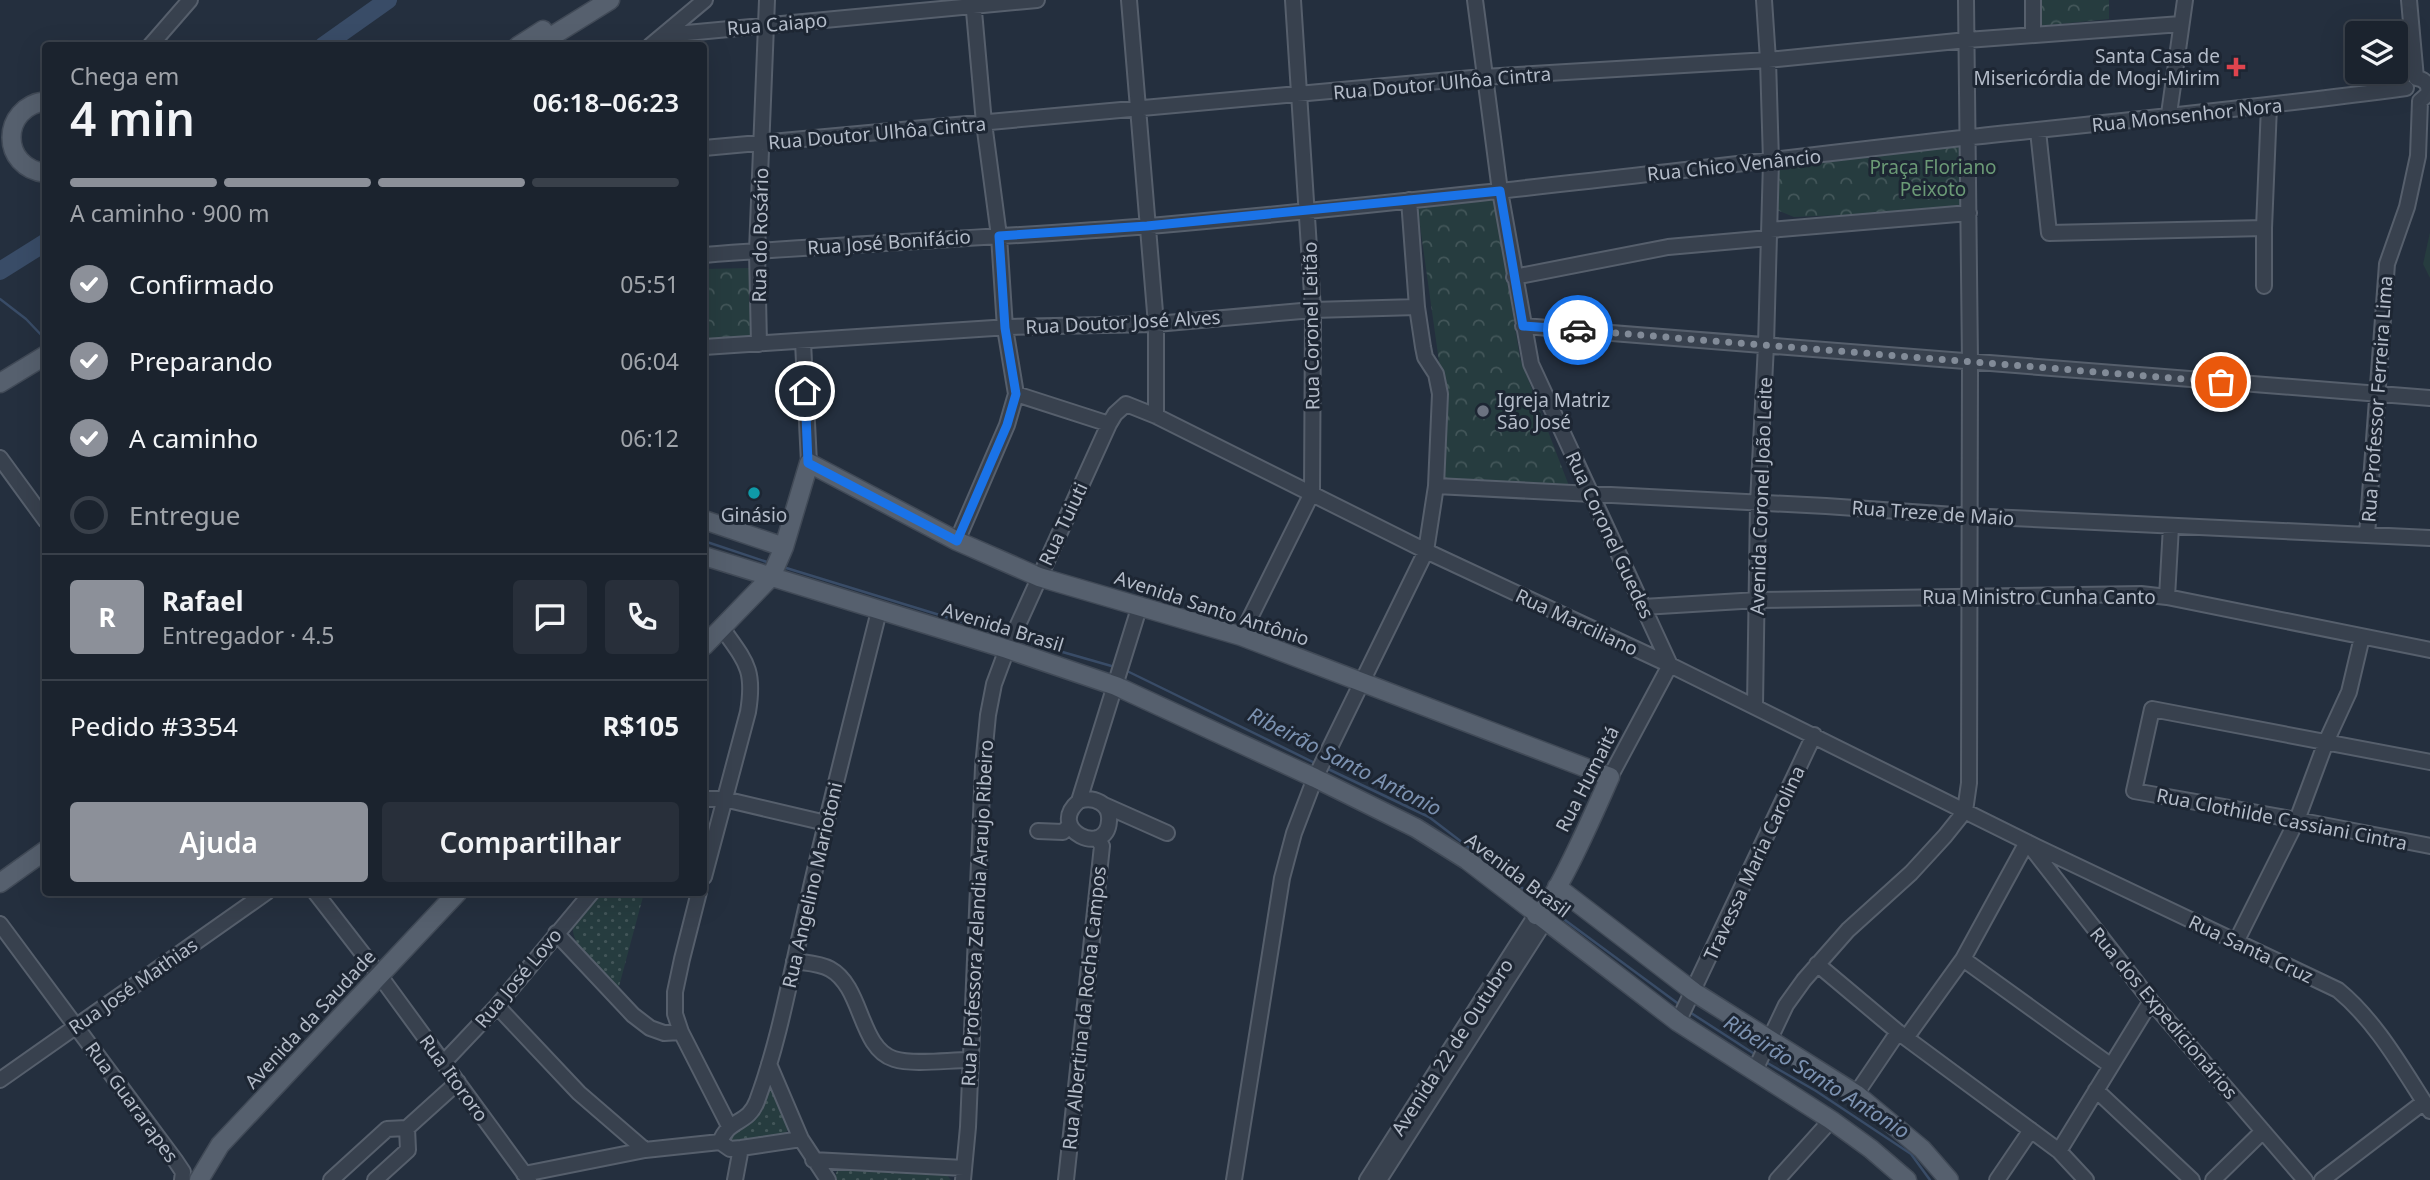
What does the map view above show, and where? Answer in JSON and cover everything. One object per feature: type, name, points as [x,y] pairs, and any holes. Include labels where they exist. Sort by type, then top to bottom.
[{"type":"main road","points":[[524,42],[590,0]]},
{"type":"main road","points":[[542,42],[610,0]]},
{"type":"main road","points":[[0,140],[10,119],[25,108],[42,101]]},
{"type":"main road","points":[[10,119],[12,147],[24,165]]},
{"type":"main road","points":[[0,158],[42,173]]},
{"type":"main road","points":[[0,383],[42,356]]},
{"type":"main road","points":[[707,643],[778,562],[808,463]]},
{"type":"main road","name":"Avenida Santo Antônio","points":[[808,463],[957,541],[1039,577],[1241,636],[1610,778]]},
{"type":"main road","name":"Avenida Brasil","points":[[707,522],[778,562],[879,611],[1009,645],[1118,681],[1319,768],[1546,907],[1686,1008],[1756,1068],[1831,1120],[1899,1177]]},
{"type":"main road","name":"Avenida Brasil","points":[[707,556],[778,562]]},
{"type":"main road","name":"Rua Humaitá","points":[[1546,907],[1610,778]]},
{"type":"main road","points":[[0,883],[42,853]]},
{"type":"main road","name":"Avenida da Saudade","points":[[199,1180],[220,1145],[454,896]]},
{"type":"main road","name":"Avenida Brasil","points":[[1546,907],[1686,1008],[1767,1044],[1856,1094],[1922,1149],[1949,1180]]},
{"type":"street","points":[[153,42],[190,0]]},
{"type":"street","points":[[655,42],[705,0]]},
{"type":"street","name":"Rua do Rosário","points":[[759,344],[757,251],[767,0]]},
{"type":"street","name":"Rua Caiapo","points":[[665,34],[973,3],[1037,0]]},
{"type":"street","points":[[1129,0],[1156,324],[1156,416]]},
{"type":"street","name":"Rua Coronel Leitão","points":[[1241,636],[1312,493],[1313,310],[1293,0]]},
{"type":"street","name":"Rua Coronel Guedes","points":[[1475,0],[1500,191],[1531,363],[1670,665]]},
{"type":"street","name":"Avenida Coronel João Leite","points":[[1755,706],[1758,503],[1771,161],[1769,60],[1763,0]]},
{"type":"street","points":[[1756,1068],[1786,1006],[1817,964],[1848,930],[1911,873],[1965,811],[1969,783],[1970,363],[1966,0]]},
{"type":"street","points":[[2033,0],[2034,35]]},
{"type":"street","points":[[2169,114],[2185,0]]},
{"type":"street","points":[[2409,0],[2420,85]]},
{"type":"street","points":[[957,541],[1007,425],[1016,394],[1005,328],[999,236],[984,123],[973,3]]},
{"type":"street","name":"Rua Doutor Ulhôa Cintra","points":[[707,149],[1483,77],[1769,60],[1967,40],[2181,24]]},
{"type":"street","name":"Rua Professor Ferreira Lima","points":[[2367,535],[2387,264],[2407,207],[2418,156],[2420,101],[2410,98],[2420,85]]},
{"type":"street","name":"Rua Monsenhor Nora","points":[[1968,138],[2169,114],[2269,106],[2420,85]]},
{"type":"street","points":[[2264,286],[2269,106]]},
{"type":"street","points":[[2038,131],[2049,233],[2264,228]]},
{"type":"street","name":"Rua Chico Venâncio","points":[[1409,200],[1968,138]]},
{"type":"street","points":[[1234,1180],[1282,878],[1294,833],[1319,768],[1426,551],[1436,486],[1440,394],[1436,374],[1425,357],[1423,348],[1417,307],[1409,200]]},
{"type":"street","name":"Rua José Bonifácio","points":[[707,255],[1147,226],[1409,200]]},
{"type":"street","points":[[1514,277],[1668,247],[1969,213]]},
{"type":"street","name":"Rua Doutor José Alves","points":[[707,347],[1005,328],[1156,324],[1313,310],[1417,307]]},
{"type":"street","points":[[1523,326],[2430,398]]},
{"type":"street","points":[[803,342],[808,463]]},
{"type":"street","points":[[1016,394],[1109,424]]},
{"type":"street","name":"Rua Marciliano","points":[[1126,404],[1156,416],[1426,551],[1755,706],[2027,842]]},
{"type":"street","name":"Rua Tuiuti","points":[[1009,645],[1109,424],[1126,404]]},
{"type":"street","points":[[0,458],[42,516]]},
{"type":"street","name":"Rua Treze de Maio","points":[[1436,486],[1969,516],[2430,538]]},
{"type":"street","points":[[2167,597],[2171,526]]},
{"type":"street","name":"Rua Ministro Cunha Canto","points":[[1643,607],[1758,600],[2141,594],[2430,650]]},
{"type":"street","points":[[1104,805],[1108,811],[1109,824],[1102,835],[1091,839],[1078,836],[1070,825],[1070,812],[1079,801],[1140,605]]},
{"type":"street","name":"Rua Angelino Mariotoni","points":[[720,1142],[729,1126],[744,1120],[752,1112],[769,1064],[879,611]]},
{"type":"street","points":[[707,865],[752,689],[751,674],[722,628]]},
{"type":"street","points":[[2236,942],[2297,820],[2326,742],[2349,692],[2362,637]]},
{"type":"street","name":"Rua Professora Zelandia Araujo Ribeiro","points":[[963,1174],[983,767],[994,684],[1009,645]]},
{"type":"street","name":"Rua Humaitá","points":[[1610,778],[1670,665]]},
{"type":"street","name":"Rua Clothilde Cassiani Cintra","points":[[2326,742],[2152,709],[2134,791],[2430,846]]},
{"type":"street","name":"Travessa Maria Carolina","points":[[1686,1008],[1814,735]]},
{"type":"street","points":[[2326,742],[2430,762]]},
{"type":"street","points":[[707,799],[724,799],[826,823]]},
{"type":"street","points":[[1079,801],[1092,799],[1167,833]]},
{"type":"street","points":[[1038,831],[1063,832],[1070,825]]},
{"type":"street","name":"Rua Albertina da Rocha Campos","points":[[1066,1180],[1101,846],[1097,838]]},
{"type":"street","points":[[1856,1094],[1963,959],[2027,842]]},
{"type":"street","name":"Rua Santa Cruz","points":[[2027,842],[2339,990],[2405,1071],[2427,1106]]},
{"type":"street","name":"Rua dos Expedicionários","points":[[2027,842],[2151,1001],[2305,1180]]},
{"type":"street","name":"Rua José Mathias","points":[[0,1080],[261,896]]},
{"type":"street","name":"Rua Itororo","points":[[318,896],[527,1177]]},
{"type":"street","name":"Rua José Lovo","points":[[444,1062],[497,1006],[583,896]]},
{"type":"street","points":[[698,896],[675,992],[675,1014],[681,1032],[729,1126]]},
{"type":"street","name":"Avenida 22 de Outubro","points":[[1367,1180],[1546,907]]},
{"type":"street","name":"Avenida 22 de Outubro","points":[[1379,1180],[1546,907]]},
{"type":"street","name":"Rua Guararapes","points":[[0,924],[175,1160],[183,1172],[182,1180]]},
{"type":"street","points":[[556,933],[634,1015],[650,1028],[664,1033],[681,1032]]},
{"type":"street","points":[[1963,959],[2110,1065]]},
{"type":"street","points":[[794,961],[818,964],[832,970],[842,979],[852,993],[872,1040],[882,1053],[902,1060],[969,1060]]},
{"type":"street","points":[[1817,964],[1902,1035],[2059,1151],[2086,1180]]},
{"type":"street","points":[[2059,1151],[2151,1001]]},
{"type":"street","points":[[497,1006],[579,1093],[645,1150]]},
{"type":"street","points":[[769,1064],[801,1139],[828,1180]]},
{"type":"street","points":[[331,1180],[387,1129],[407,1128],[457,1082]]},
{"type":"street","points":[[2095,1090],[2192,1180]]},
{"type":"street","points":[[2322,1180],[2427,1106]]},
{"type":"street","points":[[1777,1180],[1831,1120]]},
{"type":"street","points":[[375,1180],[408,1150],[407,1128]]},
{"type":"street","points":[[1997,1180],[2031,1130]]},
{"type":"street","points":[[2213,1180],[2263,1130]]},
{"type":"street","points":[[527,1177],[645,1150],[720,1142],[730,1149],[801,1139]]},
{"type":"street","points":[[735,1180],[741,1148]]},
{"type":"street","points":[[813,1160],[963,1174]]},
{"type":"green space","points":[[2040,0],[2109,0],[2109,19],[2040,26]]},
{"type":"green space","name":"Praça Floriano Peixoto","points":[[1964,141],[1967,210],[1794,217],[1774,209],[1777,168]]},
{"type":"green space","points":[[1494,197],[1520,358],[1569,486],[1443,479],[1441,376],[1417,204]]},
{"type":"green space","points":[[2430,232],[2430,278],[2423,264]]},
{"type":"green space","points":[[749,268],[752,337],[707,339],[707,269]]},
{"type":"green space","points":[[601,896],[643,896],[618,990],[581,950],[573,932],[574,925]]},
{"type":"green space","points":[[767,1088],[773,1088],[791,1126],[783,1136],[734,1141],[730,1137]]},
{"type":"green space","points":[[839,1168],[945,1173],[951,1180],[836,1180]]},
{"type":"waterway","points":[[329,42],[388,0]]},
{"type":"waterway","points":[[0,271],[42,245]]},
{"type":"waterway","name":"Ribeirão Santo Antonio","points":[[0,299],[42,336]]},
{"type":"waterway","name":"Ribeirão Santo Antonio","points":[[707,542],[770,563]]},
{"type":"waterway","name":"Ribeirão Santo Antonio","points":[[783,567],[1008,636]]},
{"type":"waterway","name":"Ribeirão Santo Antonio","points":[[1017,639],[1115,667]]},
{"type":"waterway","name":"Ribeirão Santo Antonio","points":[[1125,670],[1317,764]]},
{"type":"waterway","name":"Ribeirão Santo Antonio","points":[[1326,768],[1429,817],[1539,901]]},
{"type":"waterway","name":"Ribeirão Santo Antonio","points":[[1550,909],[1680,1005]]},
{"type":"waterway","name":"Ribeirão Santo Antonio","points":[[1688,1011],[1756,1055]]},
{"type":"waterway","name":"Ribeirão Santo Antonio","points":[[1764,1061],[1816,1091],[1911,1154],[1930,1180]]},
{"type":"way so far","points":[[1578,330],[2221,382]]},
{"type":"place","name":"Santa Casa de Misericórdia de Mogi-Mirim","points":[[2236,67]]},
{"type":"place","name":"Igreja Matriz São José","points":[[1483,411]]},
{"type":"place","name":"Ginásio","points":[[754,493]]},
{"type":"route","points":[[805,391],[808,463],[957,541],[1007,425],[1016,394],[1005,328],[999,236],[1147,226],[1500,191],[1523,326],[1578,330]]}]
